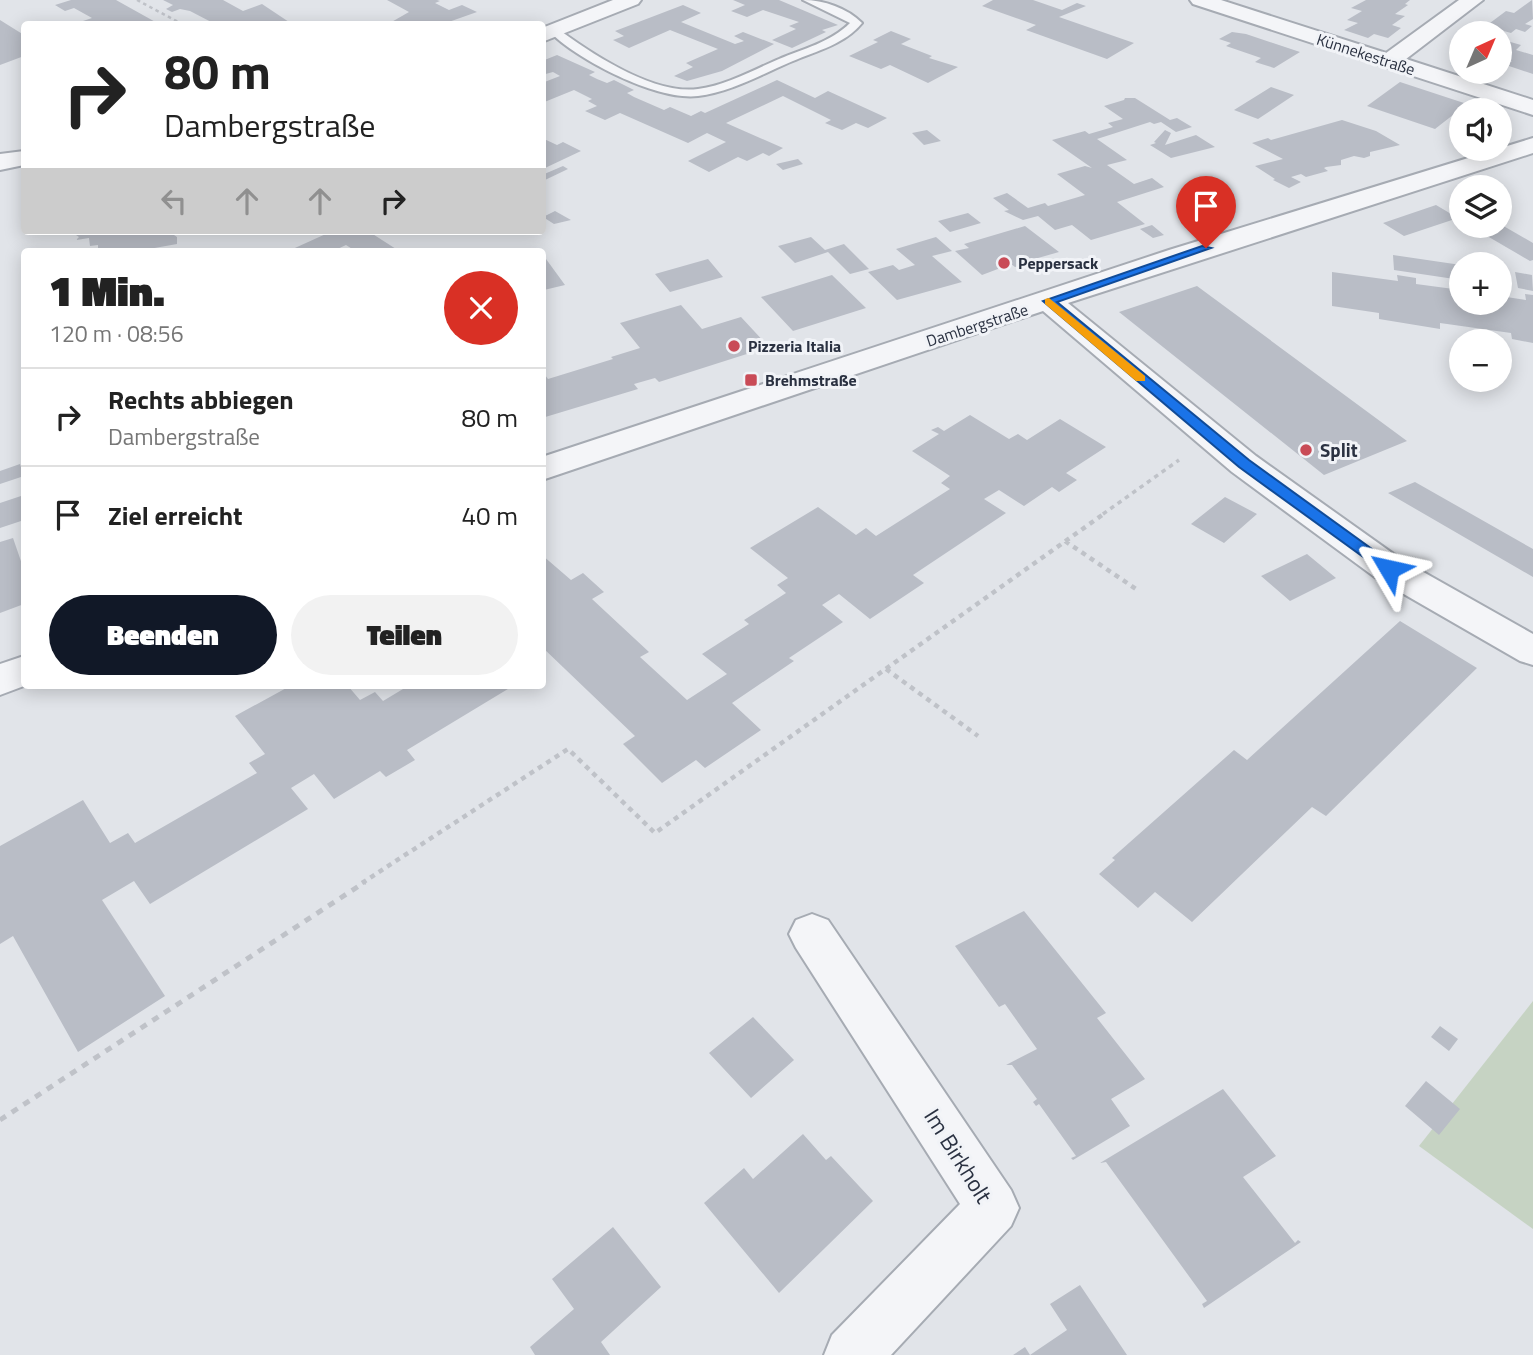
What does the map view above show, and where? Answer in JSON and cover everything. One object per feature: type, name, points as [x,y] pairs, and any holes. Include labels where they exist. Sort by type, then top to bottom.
[{"type":"street","points":[[548,33],[631,0]]},
{"type":"street","name":"Künnekestraße","points":[[1200,0],[1533,108]]},
{"type":"street","points":[[1389,61],[1473,0]]},
{"type":"street","name":"Dambergstraße","points":[[546,468],[1179,256],[1533,145]]},
{"type":"street","points":[[0,162],[21,158]]},
{"type":"street","points":[[1049,301],[1211,437],[1389,569],[1533,651]]},
{"type":"street","points":[[0,680],[21,671]]},
{"type":"street","name":"Im Birkholt","points":[[812,934],[993,1208],[852,1355]]},
{"type":"lane","points":[[548,33],[644,81],[668,90],[697,93],[738,80],[820,45],[850,31],[857,23],[844,14],[808,0]]},
{"type":"path","points":[[137,0],[176,21]]},
{"type":"path","points":[[0,1120],[568,749],[655,833],[1211,437]]},
{"type":"path","points":[[1065,541],[1139,591]]},
{"type":"path","points":[[886,669],[978,736]]},
{"type":"green space","points":[[1533,1001],[1533,1229],[1419,1146]]},
{"type":"building","points":[[71,0],[116,0],[154,21],[83,21],[92,18],[74,8],[65,11],[55,5]]},
{"type":"building","points":[[163,0],[223,0],[243,11],[262,4],[288,21],[209,21],[190,11],[180,9],[172,12],[166,9],[173,5]]},
{"type":"building","points":[[387,0],[437,0],[440,1],[435,3],[449,10],[462,5],[477,12],[452,21],[393,21],[409,12]]},
{"type":"building","points":[[733,0],[779,0],[838,25],[822,30],[826,32],[792,48],[772,40],[796,29],[789,26],[799,22],[763,10],[747,17],[731,11],[745,5]]},
{"type":"building","points":[[993,0],[1033,0],[1062,10],[1077,3],[1086,6],[1059,17],[1134,43],[1107,59],[1026,30],[1036,25],[982,6]]},
{"type":"building","points":[[1366,0],[1410,0],[1405,4],[1408,5],[1395,14],[1405,16],[1392,25],[1401,28],[1388,38],[1374,34],[1368,38],[1344,30],[1358,23],[1347,20],[1362,11],[1351,8]]},
{"type":"building","points":[[1532,0],[1533,19],[1525,24],[1532,26],[1525,32],[1516,29],[1512,32],[1512,21],[1493,21],[1506,11],[1514,13]]},
{"type":"building","points":[[683,5],[701,13],[681,22],[735,44],[744,41],[734,36],[743,32],[774,44],[722,71],[687,81],[674,76],[693,67],[686,63],[718,49],[670,30],[629,48],[613,40],[624,36],[615,31]]},
{"type":"building","points":[[0,20],[21,33],[21,57],[0,65]]},
{"type":"building","points":[[891,31],[911,39],[901,44],[932,56],[929,58],[958,67],[928,83],[890,65],[881,69],[849,56],[878,42],[873,40]]},
{"type":"building","points":[[1232,32],[1300,52],[1274,68],[1255,62],[1261,58],[1226,46],[1231,43],[1219,39]]},
{"type":"building","points":[[1512,42],[1521,45],[1516,50],[1533,55],[1533,74],[1512,67]]},
{"type":"building","points":[[557,55],[595,72],[589,75],[597,79],[607,83],[614,80],[634,90],[627,93],[634,97],[664,110],[670,107],[691,116],[701,111],[705,113],[777,80],[815,98],[828,91],[887,118],[868,128],[856,123],[842,130],[825,123],[831,120],[783,96],[726,123],[783,148],[769,156],[763,153],[747,161],[738,157],[709,172],[688,161],[726,142],[707,133],[688,143],[620,113],[605,120],[585,111],[597,106],[588,101],[592,99],[574,90],[546,101],[546,81],[560,76],[553,72],[546,74],[546,59]]},
{"type":"building","points":[[1400,82],[1449,98],[1449,118],[1435,129],[1367,106]]},
{"type":"building","points":[[1271,87],[1294,95],[1258,119],[1234,110]]},
{"type":"building","points":[[1125,98],[1135,98],[1170,120],[1177,118],[1192,127],[1176,132],[1161,122],[1150,122],[1097,139],[1127,160],[1107,165],[1134,184],[1152,178],[1164,187],[1117,202],[1145,224],[1091,240],[1072,225],[1055,230],[1038,216],[1023,220],[1004,211],[1009,210],[993,198],[1007,193],[1028,208],[1045,203],[1048,206],[1085,195],[1057,174],[1085,166],[1092,168],[1052,140],[1113,127],[1108,123],[1123,119],[1104,106]]},
{"type":"building","points":[[1342,120],[1376,131],[1400,145],[1370,152],[1370,156],[1364,158],[1354,156],[1341,160],[1341,165],[1324,168],[1328,171],[1306,177],[1301,174],[1291,177],[1301,182],[1289,188],[1255,166],[1283,159],[1252,143]]},
{"type":"building","points":[[927,130],[941,141],[924,145],[912,133]]},
{"type":"building","points":[[1165,130],[1171,133],[1165,145],[1196,135],[1215,147],[1171,158],[1150,145],[1156,143],[1154,142]]},
{"type":"building","points":[[546,140],[557,145],[563,142],[581,151],[546,168]]},
{"type":"building","points":[[798,159],[803,164],[783,170],[776,164]]},
{"type":"building","points":[[563,166],[568,169],[546,180],[546,173]]},
{"type":"building","points":[[1436,205],[1449,213],[1449,221],[1404,236],[1383,223]]},
{"type":"building","points":[[555,211],[571,220],[554,224],[546,219],[546,216]]},
{"type":"building","points":[[968,213],[981,223],[950,232],[938,221]]},
{"type":"building","points":[[1152,225],[1164,235],[1153,238],[1140,229]]},
{"type":"building","points":[[1025,226],[1059,252],[1015,267],[1011,264],[982,275],[955,251],[969,248],[964,244]]},
{"type":"building","points":[[1512,231],[1533,243],[1533,260],[1530,261],[1491,238],[1512,238]]},
{"type":"building","points":[[76,235],[174,235],[177,237],[177,244],[154,248],[98,248],[98,245],[90,246],[89,238],[76,240],[79,237]]},
{"type":"building","points":[[324,235],[374,235],[394,248],[351,248],[346,245],[340,248],[295,248]]},
{"type":"building","points":[[811,237],[825,250],[844,244],[869,269],[850,274],[828,252],[795,263],[778,246]]},
{"type":"building","points":[[936,237],[952,251],[932,256],[962,282],[897,300],[868,272],[893,265],[899,270],[915,265],[896,249]]},
{"type":"building","points":[[1393,255],[1449,263],[1449,278],[1394,270]]},
{"type":"building","points":[[546,259],[565,285],[546,290]]},
{"type":"building","points":[[708,259],[723,277],[670,292],[655,274]]},
{"type":"building","points":[[1332,272],[1398,281],[1397,275],[1416,278],[1416,284],[1449,288],[1449,315],[1512,315],[1512,298],[1526,300],[1525,294],[1533,295],[1533,343],[1512,339],[1512,329],[1483,329],[1440,323],[1440,329],[1379,319],[1379,313],[1332,306]]},
{"type":"building","points":[[1515,272],[1532,275],[1533,291],[1518,288]]},
{"type":"building","points":[[832,275],[866,308],[793,331],[761,297]]},
{"type":"building","points":[[1197,286],[1407,441],[1324,475],[1119,312]]},
{"type":"building","points":[[681,305],[702,329],[741,317],[769,347],[659,382],[655,378],[634,384],[638,389],[546,417],[546,376],[548,379],[640,348],[620,323]]},
{"type":"building","points":[[970,415],[1009,439],[1018,434],[1027,440],[1060,419],[1106,447],[1066,473],[1077,480],[1059,492],[1052,487],[1024,506],[999,490],[984,499],[1006,513],[913,575],[924,583],[870,619],[839,594],[822,605],[843,622],[789,658],[794,661],[732,703],[761,730],[705,768],[696,760],[662,783],[623,744],[635,736],[546,651],[546,558],[571,580],[583,573],[604,592],[592,599],[649,652],[640,657],[687,700],[727,674],[702,654],[749,624],[744,620],[786,593],[777,585],[788,578],[750,548],[818,507],[856,535],[866,528],[876,536],[950,489],[941,483],[950,476],[912,451],[939,434],[931,430],[938,427],[944,431]]},
{"type":"building","points":[[20,464],[21,477],[0,484],[0,471]]},
{"type":"building","points":[[1415,482],[1533,549],[1533,577],[1388,493]]},
{"type":"building","points":[[21,496],[21,521],[0,528],[0,503]]},
{"type":"building","points":[[1225,497],[1257,514],[1224,543],[1191,524]]},
{"type":"building","points":[[13,538],[21,561],[21,605],[0,613],[0,542]]},
{"type":"building","points":[[1307,554],[1336,578],[1290,601],[1261,576]]},
{"type":"building","points":[[1400,621],[1477,668],[1326,816],[1312,807],[1192,922],[1155,892],[1138,908],[1099,874],[1115,860],[1112,858],[1234,750],[1247,760]]},
{"type":"building","points":[[284,689],[351,689],[360,700],[375,692],[383,701],[403,689],[508,689],[407,750],[415,760],[386,777],[380,771],[334,799],[314,774],[291,788],[308,809],[150,904],[134,881],[102,900],[165,996],[78,1052],[13,936],[0,944],[0,846],[83,800],[110,843],[128,833],[135,843],[257,773],[249,763],[265,754],[235,716]]},
{"type":"building","points":[[1024,911],[1106,1013],[1097,1018],[1145,1079],[1111,1099],[1130,1126],[1073,1160],[1071,1158],[1076,1156],[1039,1104],[1036,1106],[1033,1102],[1037,1099],[1012,1065],[1006,1065],[1037,1049],[1005,1004],[999,1007],[955,946]]},
{"type":"building","points":[[753,1017],[794,1060],[751,1098],[709,1053]]},
{"type":"building","points":[[1440,1026],[1458,1039],[1449,1051],[1431,1037]]},
{"type":"building","points":[[1426,1081],[1460,1109],[1439,1135],[1405,1106]]},
{"type":"building","points":[[1223,1089],[1276,1156],[1243,1177],[1295,1243],[1298,1240],[1301,1242],[1204,1308],[1202,1304],[1207,1301],[1106,1162],[1100,1163]]},
{"type":"building","points":[[803,1134],[826,1160],[831,1156],[873,1201],[779,1293],[704,1203],[744,1168],[753,1179]]},
{"type":"building","points":[[613,1227],[661,1287],[601,1342],[610,1355],[535,1355],[530,1347],[574,1309],[552,1279]]},
{"type":"building","points":[[1080,1285],[1127,1355],[1030,1355],[1067,1330],[1050,1304]]},
{"type":"building","points":[[1025,1347],[1030,1355],[1013,1355]]},
{"type":"slow traffic","points":[[1049,301],[1141,378]]},
{"type":"place","name":"Peppersack","points":[[1004,263]]},
{"type":"place","name":"Pizzeria Italia","points":[[734,346]]},
{"type":"place","name":"Brehmstraße","points":[[751,380]]},
{"type":"place","name":"Split","points":[[1306,450]]},
{"type":"route","points":[[1206,248],[1049,301],[1244,464],[1389,569]]}]
